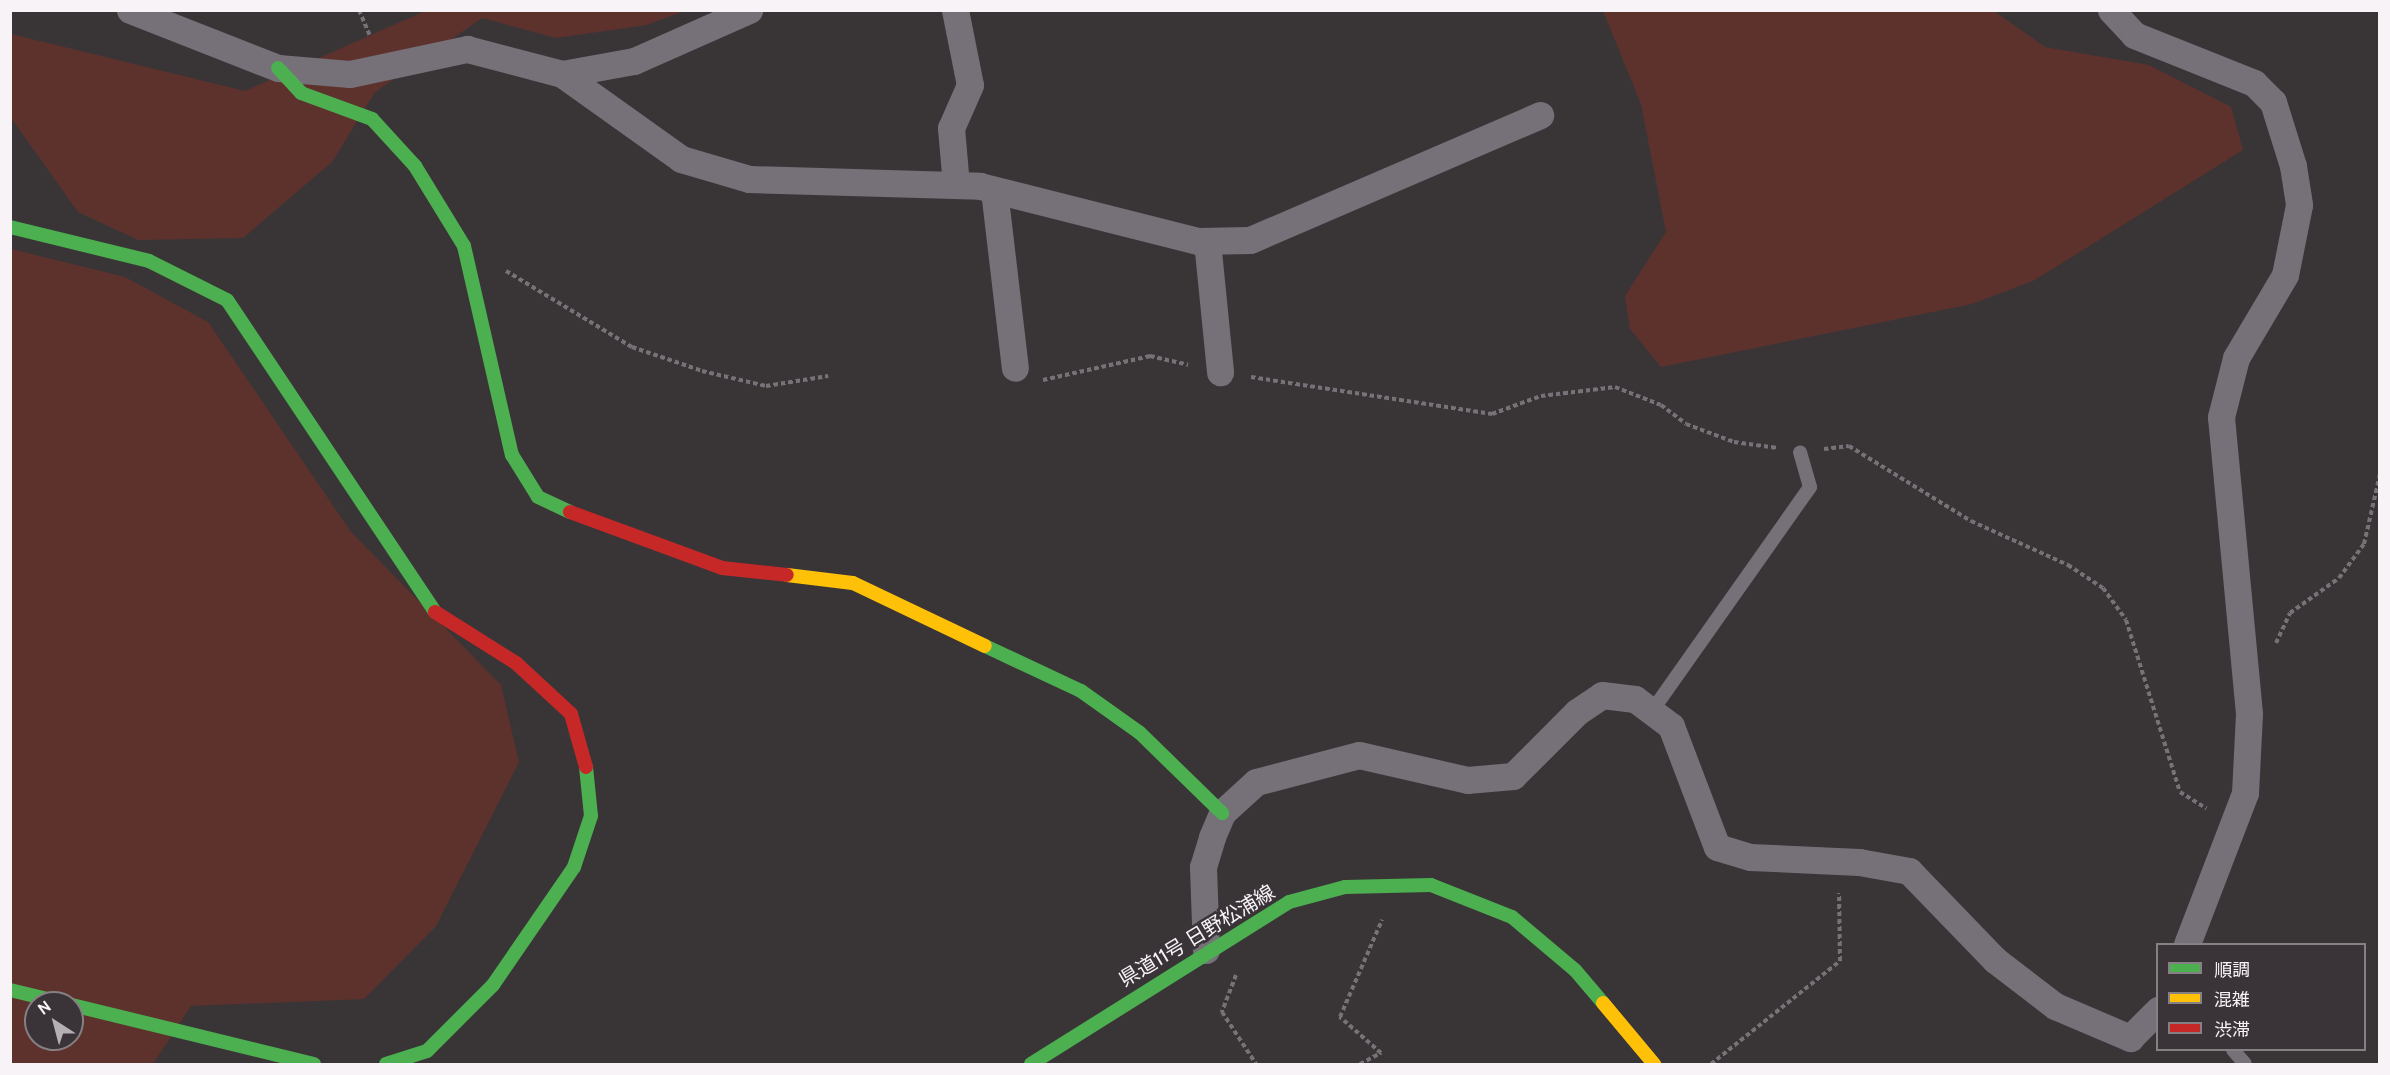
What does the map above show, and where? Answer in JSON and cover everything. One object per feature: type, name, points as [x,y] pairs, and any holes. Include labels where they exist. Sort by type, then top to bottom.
[{"type":"street","points":[[130,10],[278,68],[350,74],[466,49],[562,74],[681,159],[749,179],[956,185],[994,190],[1207,241],[1250,240],[1540,115]]},
{"type":"street","points":[[562,74],[634,61],[749,10]]},
{"type":"street","points":[[956,10],[970,85],[951,128],[956,185]]},
{"type":"street","points":[[2111,10],[2134,35],[2254,84],[2273,102],[2294,166],[2296,238],[2285,275],[2236,358],[2221,417],[2249,714],[2245,793],[2188,943]]},
{"type":"street","points":[[278,68],[301,93],[372,119],[415,166],[464,246],[512,455],[538,497],[607,529],[722,568],[853,583],[1081,691],[1140,733],[1222,813]]},
{"type":"street","points":[[994,190],[1015,369]]},
{"type":"street","points":[[10,227],[149,261],[227,300],[436,613],[516,663],[571,714],[586,762],[591,816],[574,867],[493,985],[428,1052],[386,1065]]},
{"type":"street","points":[[1207,241],[1220,372]]},
{"type":"street","points":[[1206,950],[1203,867],[1222,813],[1257,782],[1359,755],[1467,780],[1513,776],[1577,712],[1602,695],[1635,699],[1671,726],[1716,847],[1750,857],[1838,862],[1909,871],[1995,960],[2055,1006],[2130,1038],[2156,1011]]},
{"type":"street","name":"県道11号 日野松浦線","points":[[1031,1065],[1206,950],[1289,902],[1345,887],[1431,885],[1512,917],[1575,970],[1654,1065]]},
{"type":"street","points":[[84,1008],[314,1065]]},
{"type":"lane","points":[[1652,711],[1810,488],[1800,452]]},
{"type":"lane","points":[[2234,1051],[2245,1065]]},
{"type":"path","points":[[464,246],[632,347],[766,386],[828,376]]},
{"type":"path","points":[[1015,369],[1038,381],[1150,356],[1220,372],[1492,414],[1541,396],[1615,387],[1734,442],[1800,452],[1849,446],[1971,522],[2068,565],[2103,588],[2126,620],[2180,792],[2193,805],[2236,816]]},
{"type":"path","points":[[2271,652],[2290,614],[2339,578],[2364,544],[2379,474]]},
{"type":"path","points":[[1711,1065],[1840,961],[1838,862]]},
{"type":"path","points":[[1360,1065],[1382,1053],[1340,1017],[1397,886]]},
{"type":"path","points":[[1238,932],[1236,980],[1222,1012],[1256,1065]]},
{"type":"shaded area","points":[[425,11],[684,11],[647,25],[556,38],[482,18],[375,92],[332,162],[243,238],[138,240],[78,212],[11,118],[11,34],[245,91]]},
{"type":"shaded area","points":[[1603,11],[1994,11],[2045,47],[2149,65],[2231,107],[2243,150],[2035,280],[1972,304],[1661,367],[1630,329],[1625,296],[1666,232],[1641,104]]},
{"type":"shaded area","points":[[11,249],[125,277],[208,322],[351,532],[501,685],[519,762],[436,926],[364,999],[191,1006],[153,1064],[11,1064]]},
{"type":"traffic: fast","points":[[278,68],[301,93],[372,119],[415,166],[464,246],[512,455],[538,497],[570,512]]},
{"type":"traffic: fast","points":[[10,227],[149,261],[227,300],[435,612]]},
{"type":"traffic: fast","points":[[985,646],[1081,691],[1140,733],[1222,813]]},
{"type":"traffic: fast","points":[[386,1064],[427,1051],[493,985],[574,867],[591,816],[586,767]]},
{"type":"traffic: fast","points":[[1031,1064],[1289,902],[1345,887],[1431,885],[1512,917],[1575,970],[1603,1003]]},
{"type":"traffic: fast","points":[[10,990],[24,993]]},
{"type":"traffic: fast","points":[[84,1008],[314,1064]]},
{"type":"traffic: slow","points":[[787,575],[853,583],[985,646]]},
{"type":"traffic: slow","points":[[1603,1003],[1654,1064]]},
{"type":"traffic: jam","points":[[570,512],[722,568],[787,575]]},
{"type":"traffic: jam","points":[[435,612],[516,663],[571,714],[586,767]]}]
